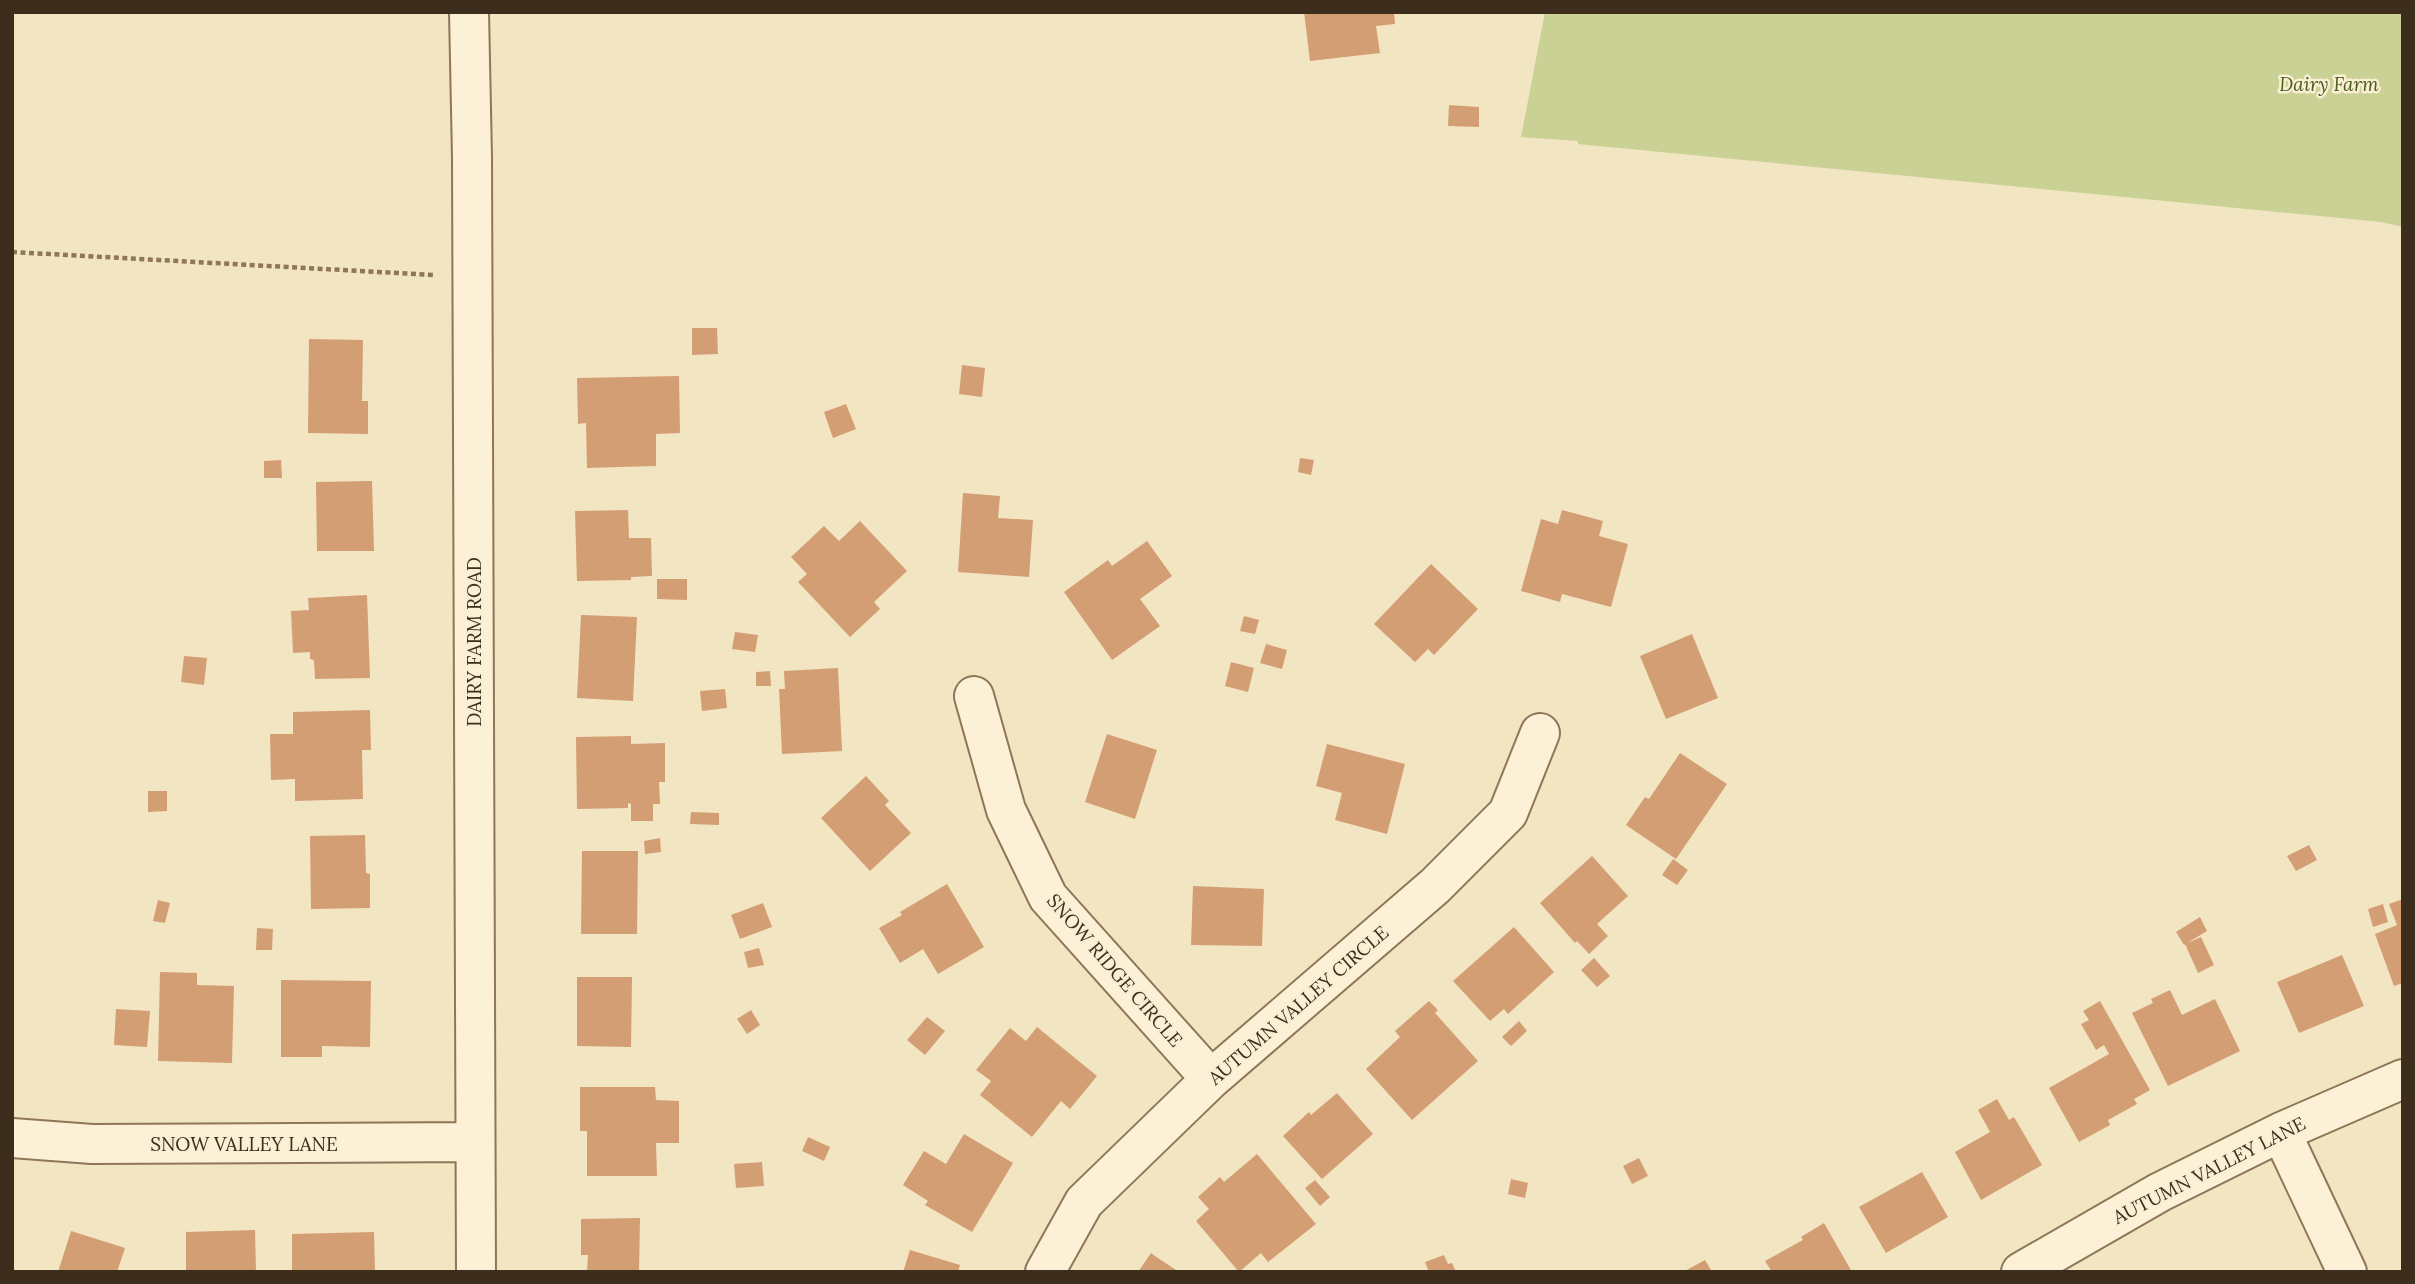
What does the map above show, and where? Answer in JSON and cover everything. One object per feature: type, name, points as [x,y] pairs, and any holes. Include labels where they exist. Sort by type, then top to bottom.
[{"type":"street","name":"DAIRY FARM ROAD","points":[[469,12],[476,1272]]},
{"type":"street","name":"SNOW RIDGE CIRCLE","points":[[974,696],[1006,810],[1048,897],[1211,1079]]},
{"type":"street","name":"AUTUMN VALLEY CIRCLE","points":[[1045,1272],[1084,1202],[1211,1079],[1435,886],[1508,813],[1540,733]]},
{"type":"street","name":"AUTUMN VALLEY LANE","points":[[2021,1272],[2160,1192],[2281,1132],[2403,1079]]},
{"type":"street","points":[[2281,1132],[2347,1272]]},
{"type":"street","name":"SNOW VALLEY LANE","points":[[12,1138],[92,1144],[475,1142]]},
{"type":"path","points":[[12,252],[472,277]]},
{"type":"green space","name":"Dairy Farm","points":[[1545,12],[2403,12],[2403,227],[2381,222],[1521,137]]},
{"type":"building","points":[[1304,12],[1394,12],[1395,24],[1376,26],[1380,53],[1310,61]]},
{"type":"building","points":[[1449,105],[1479,107],[1479,127],[1448,126]]},
{"type":"building","points":[[692,328],[717,328],[718,354],[692,355]]},
{"type":"building","points":[[309,339],[363,340],[362,401],[368,401],[368,434],[308,433]]},
{"type":"building","points":[[962,365],[985,368],[982,397],[959,394]]},
{"type":"building","points":[[679,376],[680,433],[656,434],[656,466],[587,468],[586,423],[578,424],[577,378]]},
{"type":"building","points":[[846,404],[856,429],[833,438],[824,412]]},
{"type":"building","points":[[1300,458],[1314,460],[1311,475],[1298,472]]},
{"type":"building","points":[[281,460],[282,478],[264,478],[264,461]]},
{"type":"building","points":[[372,481],[374,551],[317,551],[316,482]]},
{"type":"building","points":[[963,493],[1000,496],[998,518],[1033,520],[1029,577],[958,572]]},
{"type":"building","points":[[628,510],[629,538],[651,538],[652,576],[631,577],[631,580],[577,581],[575,511]]},
{"type":"building","points":[[1562,510],[1603,521],[1599,536],[1628,544],[1611,607],[1562,594],[1560,602],[1521,591],[1541,519],[1558,524]]},
{"type":"building","points":[[860,521],[907,571],[874,602],[880,609],[850,637],[798,582],[807,574],[791,557],[824,526],[839,541]]},
{"type":"building","points":[[1147,541],[1172,576],[1140,599],[1160,626],[1112,660],[1064,592],[1108,560],[1112,566]]},
{"type":"building","points":[[1431,564],[1478,609],[1434,655],[1428,649],[1415,662],[1374,624]]},
{"type":"building","points":[[657,579],[687,579],[687,600],[657,599]]},
{"type":"building","points":[[367,595],[370,678],[315,679],[314,660],[310,659],[310,652],[293,653],[291,611],[309,610],[308,598]]},
{"type":"building","points":[[581,615],[637,617],[633,701],[577,698]]},
{"type":"building","points":[[1244,616],[1259,620],[1255,634],[1240,631]]},
{"type":"building","points":[[735,632],[758,635],[755,652],[732,649]]},
{"type":"building","points":[[1692,634],[1718,698],[1666,719],[1640,656]]},
{"type":"building","points":[[1266,644],[1287,650],[1282,669],[1260,663]]},
{"type":"building","points":[[184,656],[207,658],[204,685],[181,682]]},
{"type":"building","points":[[1231,662],[1254,668],[1248,692],[1225,686]]},
{"type":"building","points":[[838,668],[842,751],[782,754],[779,689],[785,689],[784,671]]},
{"type":"building","points":[[770,671],[771,686],[756,686],[756,672]]},
{"type":"building","points":[[725,689],[727,708],[702,711],[700,691]]},
{"type":"building","points":[[370,710],[371,750],[362,750],[363,799],[295,801],[295,779],[271,780],[270,734],[293,734],[293,712]]},
{"type":"building","points":[[1107,734],[1157,750],[1135,819],[1085,802]]},
{"type":"building","points":[[631,736],[631,744],[665,743],[665,782],[659,782],[660,804],[653,804],[653,821],[631,821],[631,804],[628,803],[628,808],[577,809],[576,737]]},
{"type":"building","points":[[1327,744],[1405,764],[1387,834],[1335,820],[1342,793],[1316,786]]},
{"type":"building","points":[[1680,753],[1727,784],[1676,859],[1626,825],[1645,797],[1649,799]]},
{"type":"building","points":[[866,776],[889,801],[885,805],[911,833],[870,871],[821,818]]},
{"type":"building","points":[[148,791],[167,791],[167,811],[148,812]]},
{"type":"building","points":[[691,812],[719,813],[719,825],[690,824]]},
{"type":"building","points":[[365,835],[366,873],[370,874],[370,908],[311,909],[310,836]]},
{"type":"building","points":[[660,838],[661,852],[645,854],[644,841]]},
{"type":"building","points":[[2309,845],[2317,860],[2296,871],[2287,856]]},
{"type":"building","points":[[582,851],[638,851],[637,934],[581,934]]},
{"type":"building","points":[[1592,856],[1628,896],[1597,924],[1608,936],[1589,954],[1577,941],[1575,943],[1540,903]]},
{"type":"building","points":[[1673,859],[1688,870],[1677,885],[1662,875]]},
{"type":"building","points":[[947,884],[984,947],[938,974],[923,949],[900,963],[879,928]]},
{"type":"building","points":[[1193,886],[1264,889],[1262,946],[1191,945]]},
{"type":"building","points":[[2403,899],[2403,983],[2394,986],[2375,934],[2397,925],[2389,904]]},
{"type":"building","points":[[158,900],[170,903],[165,923],[153,921]]},
{"type":"building","points":[[763,903],[772,927],[740,939],[731,915]]},
{"type":"building","points":[[2383,904],[2388,922],[2373,927],[2368,909]]},
{"type":"building","points":[[2200,917],[2207,931],[2184,945],[2176,932]]},
{"type":"building","points":[[1514,927],[1554,972],[1508,1014],[1504,1009],[1490,1021],[1453,981]]},
{"type":"building","points":[[257,928],[273,929],[272,950],[256,950]]},
{"type":"building","points":[[2201,937],[2214,965],[2198,973],[2185,944]]},
{"type":"building","points":[[759,948],[764,965],[748,968],[744,952]]},
{"type":"building","points":[[2342,955],[2364,1006],[2299,1033],[2277,982]]},
{"type":"building","points":[[1594,958],[1610,976],[1597,987],[1581,970]]},
{"type":"building","points":[[160,972],[197,973],[197,985],[234,986],[232,1063],[158,1061]]},
{"type":"building","points":[[577,977],[632,977],[631,1047],[577,1046]]},
{"type":"building","points":[[281,980],[371,981],[370,1047],[322,1046],[322,1057],[281,1057]]},
{"type":"building","points":[[2170,990],[2182,1015],[2215,999],[2240,1051],[2168,1086],[2132,1013],[2153,1003],[2151,999]]},
{"type":"building","points":[[1429,1001],[1438,1010],[1435,1013],[1478,1061],[1412,1120],[1366,1069],[1400,1037],[1395,1031]]},
{"type":"building","points":[[2100,1001],[2150,1090],[2134,1099],[2137,1104],[2108,1120],[2110,1125],[2079,1142],[2049,1088],[2109,1054],[2104,1045],[2096,1050],[2081,1024],[2089,1020],[2083,1011]]},
{"type":"building","points":[[116,1009],[150,1011],[147,1047],[114,1045]]},
{"type":"building","points":[[751,1010],[760,1025],[747,1034],[737,1019]]},
{"type":"building","points":[[927,1017],[945,1031],[925,1055],[907,1040]]},
{"type":"building","points":[[1519,1021],[1527,1031],[1511,1046],[1502,1037]]},
{"type":"building","points":[[1037,1027],[1097,1076],[1070,1109],[1061,1101],[1032,1137],[980,1095],[991,1081],[976,1070],[1010,1028],[1026,1041]]},
{"type":"building","points":[[580,1087],[655,1087],[656,1100],[679,1101],[679,1143],[656,1143],[657,1176],[587,1176],[587,1131],[580,1131]]},
{"type":"building","points":[[1337,1093],[1373,1134],[1322,1179],[1283,1136],[1309,1112],[1311,1115]]},
{"type":"building","points":[[1997,1099],[2009,1120],[2014,1117],[2042,1165],[1981,1200],[1955,1152],[1990,1132],[1978,1110]]},
{"type":"building","points":[[964,1134],[1013,1163],[972,1232],[925,1205],[928,1201],[903,1185],[924,1151],[946,1164]]},
{"type":"building","points":[[808,1137],[830,1147],[824,1161],[802,1151]]},
{"type":"building","points":[[1257,1154],[1316,1224],[1268,1262],[1261,1253],[1239,1272],[1196,1221],[1209,1209],[1198,1197],[1220,1177],[1224,1182]]},
{"type":"building","points":[[1639,1158],[1648,1176],[1632,1184],[1623,1166]]},
{"type":"building","points":[[762,1162],[764,1186],[736,1188],[734,1164]]},
{"type":"building","points":[[1922,1172],[1948,1217],[1886,1253],[1859,1207]]},
{"type":"building","points":[[1511,1179],[1528,1183],[1525,1198],[1508,1194]]},
{"type":"building","points":[[1315,1180],[1330,1197],[1320,1206],[1305,1188]]},
{"type":"building","points":[[640,1218],[639,1272],[587,1272],[588,1255],[581,1255],[581,1219]]},
{"type":"building","points":[[1824,1223],[1852,1272],[1772,1272],[1765,1261],[1803,1240],[1801,1237]]},
{"type":"building","points":[[255,1230],[256,1272],[186,1272],[186,1232]]},
{"type":"building","points":[[71,1231],[125,1248],[117,1272],[58,1272]]},
{"type":"building","points":[[374,1232],[375,1272],[292,1272],[292,1234]]},
{"type":"building","points":[[910,1250],[960,1265],[958,1272],[903,1272]]},
{"type":"building","points":[[1151,1253],[1155,1256],[1179,1272],[1138,1272]]},
{"type":"building","points":[[1444,1255],[1456,1272],[1429,1272],[1425,1262]]},
{"type":"building","points":[[1705,1260],[1712,1272],[1683,1272]]}]
